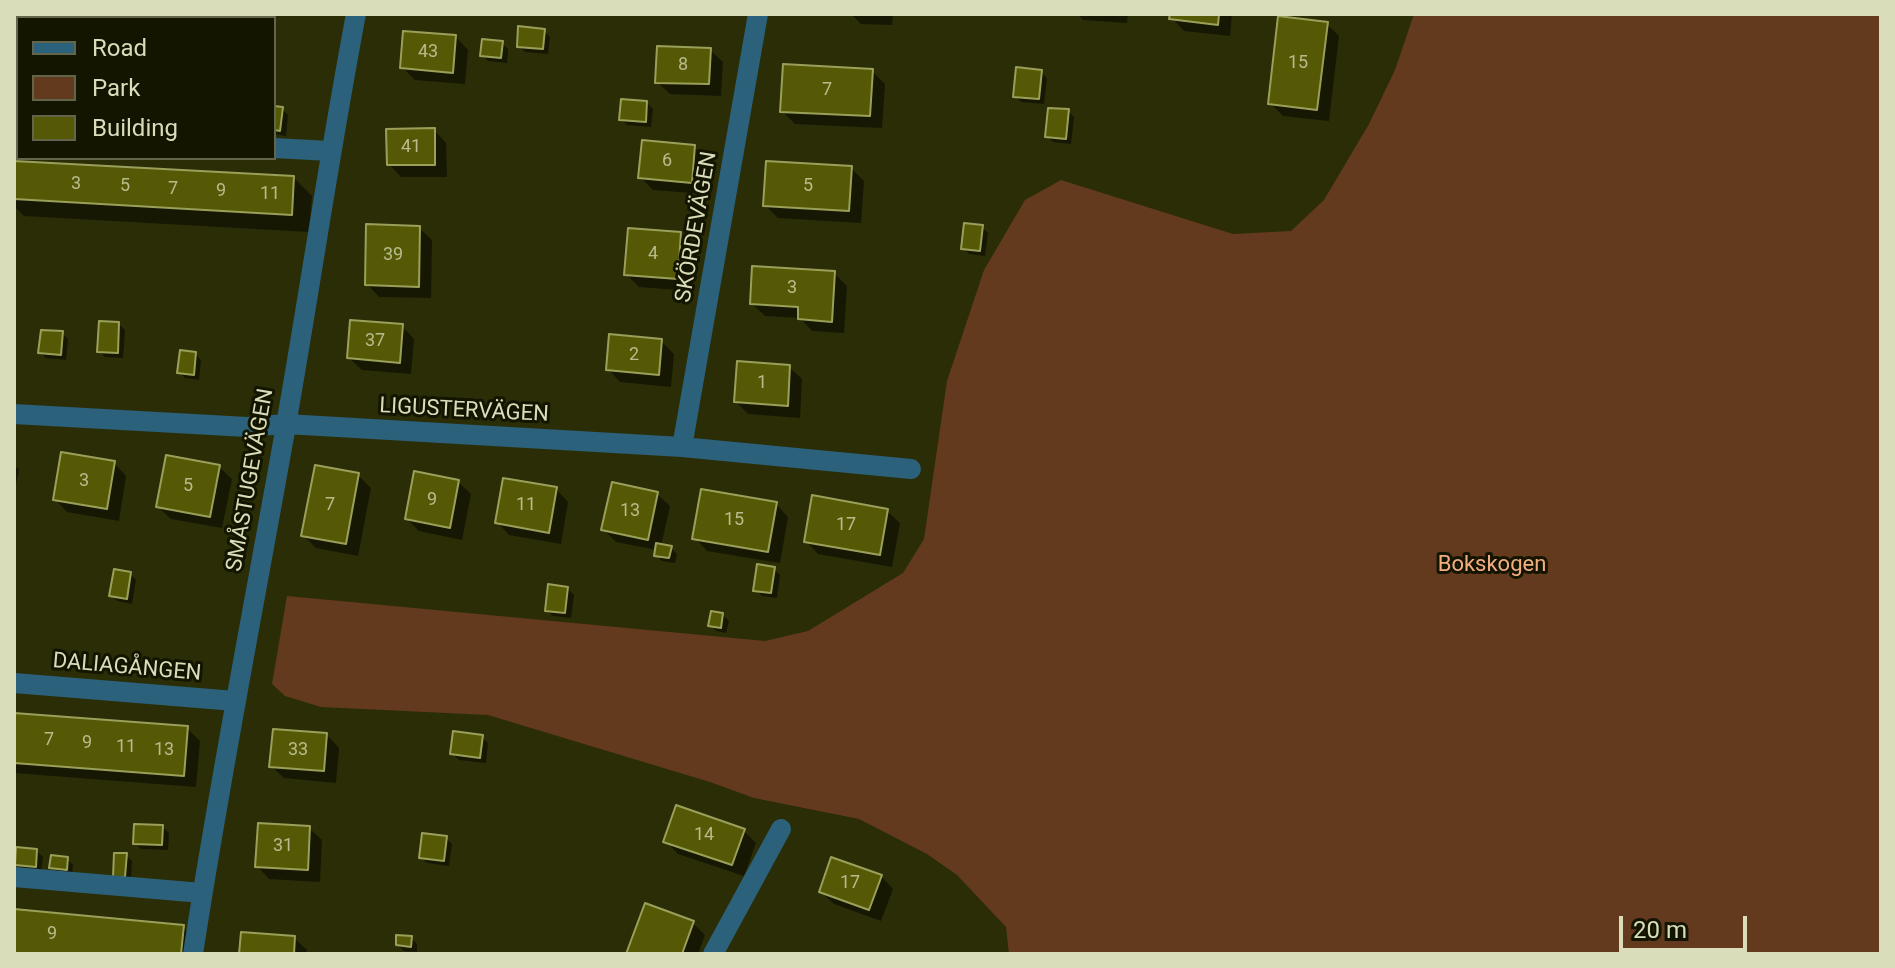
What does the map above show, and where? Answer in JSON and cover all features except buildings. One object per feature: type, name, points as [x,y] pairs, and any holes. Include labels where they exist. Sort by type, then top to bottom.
[{"type":"street","name":"SMÅSTUGEVÄGEN","points":[[193,954],[356,14]]},
{"type":"street","name":"SKÖRDEVÄGEN","points":[[682,447],[758,14]]},
{"type":"street","points":[[276,148],[330,151]]},
{"type":"street","name":"LIGUSTERVÄGEN","points":[[14,414],[247,427],[286,424],[682,447],[911,469]]},
{"type":"street","name":"DALIAGÅNGEN","points":[[14,683],[235,701]]},
{"type":"street","points":[[713,954],[781,829]]},
{"type":"street","points":[[14,877],[202,893]]},
{"type":"green space","name":"Bokskogen","points":[[1414,14],[1881,14],[1881,954],[1009,954],[1006,927],[957,875],[927,854],[859,819],[754,798],[488,715],[321,707],[285,696],[272,684],[287,596],[765,641],[808,631],[903,573],[924,539],[947,381],[984,270],[1025,200],[1061,180],[1233,234],[1291,231],[1324,200],[1369,124],[1395,70]]}]
